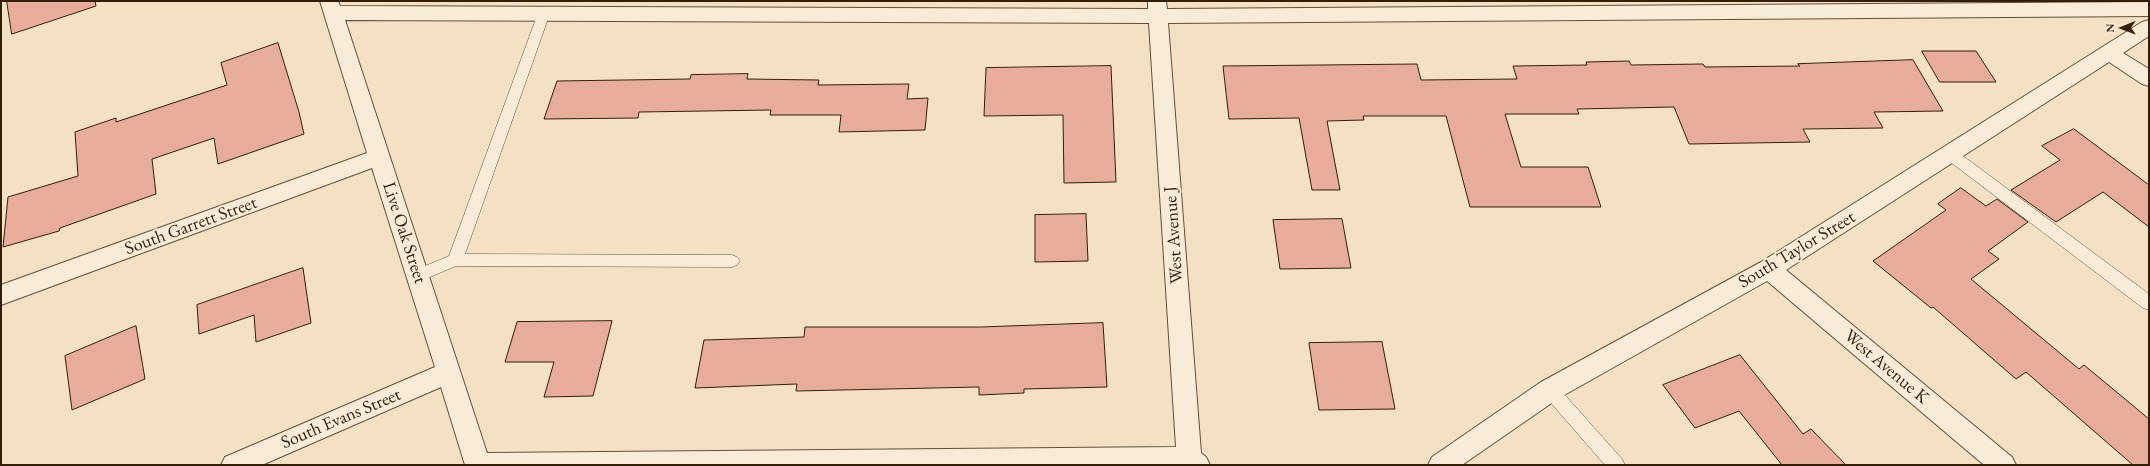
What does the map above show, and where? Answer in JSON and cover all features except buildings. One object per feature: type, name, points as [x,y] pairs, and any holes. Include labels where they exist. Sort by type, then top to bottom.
[{"type":"street","points":[[331,7],[556,9],[1748,6],[2149,9]]},
{"type":"street","name":"Live Oak Street","points":[[331,7],[478,465]]},
{"type":"street","name":"West Avenue J","points":[[1158,8],[1193,462]]},
{"type":"street","name":"South Taylor Street","points":[[1441,465],[1550,390],[1769,269],[2149,27]]},
{"type":"street","points":[[2109,53],[2149,79]]},
{"type":"street","name":"South Garrett Street","points":[[1,295],[380,157]]},
{"type":"street","name":"West Avenue K","points":[[1769,269],[2003,465]]},
{"type":"street","name":"South Evans Street","points":[[234,465],[448,372]]},
{"type":"street","points":[[478,465],[1193,462]]},
{"type":"lane","points":[[455,260],[556,9]]},
{"type":"lane","points":[[1950,154],[2149,303]]},
{"type":"lane","points":[[418,276],[455,260],[732,261]]},
{"type":"lane","points":[[1550,390],[1616,465]]}]
